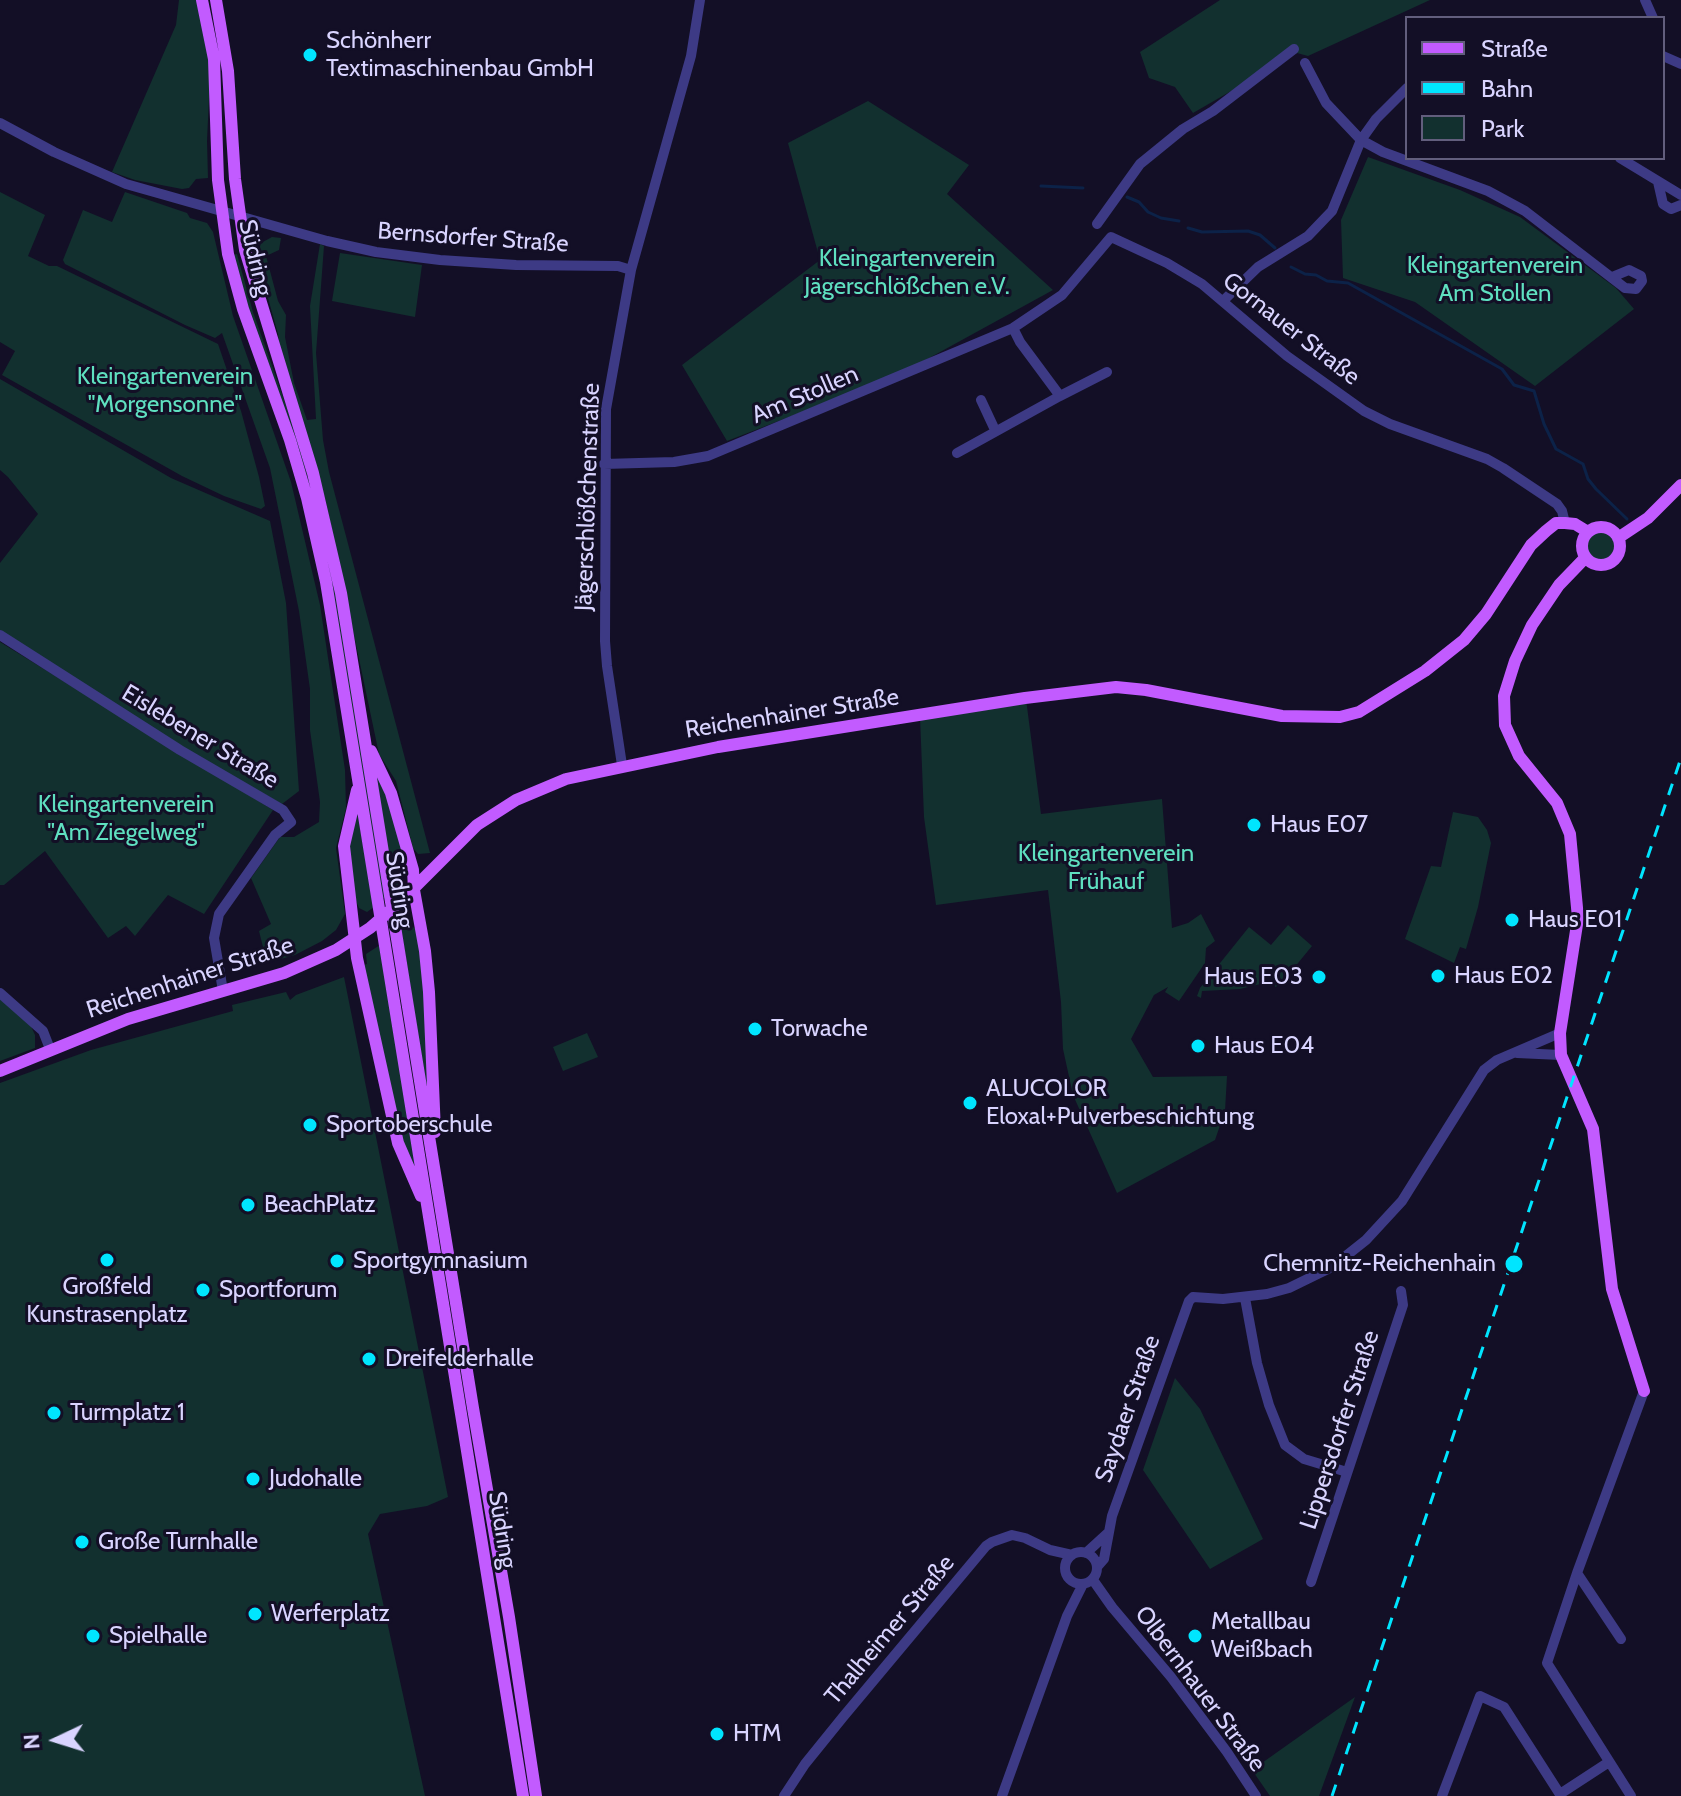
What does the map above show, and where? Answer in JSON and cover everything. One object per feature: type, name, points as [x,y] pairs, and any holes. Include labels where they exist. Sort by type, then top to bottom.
[{"type":"main road","name":"Südring","points":[[202,0],[214,59],[221,212],[237,290],[286,428],[318,544],[523,1796]]},
{"type":"main road","name":"Südring","points":[[216,0],[228,71],[240,217],[255,288],[323,509],[341,593],[536,1796]]},
{"type":"main road","points":[[1618,538],[1648,518],[1681,485]]},
{"type":"main road","name":"Reichenhainer Straße","points":[[0,1071],[152,1011],[302,967],[370,928],[414,890],[472,830],[516,800],[552,783],[622,765],[1025,698],[1116,687],[1282,716],[1340,717],[1373,705],[1458,646],[1486,614],[1531,545],[1556,523],[1565,523]]},
{"type":"main road","points":[[1565,523],[1575,524],[1588,532]]},
{"type":"main road","points":[[1605,528],[1618,538],[1620,549],[1611,563],[1599,566],[1585,558],[1582,545],[1588,532],[1605,528]]},
{"type":"main road","points":[[1585,558],[1559,585],[1532,625],[1515,661],[1504,696],[1505,725],[1519,756],[1557,803],[1570,834],[1578,918],[1560,1033],[1562,1059],[1593,1129],[1612,1289],[1644,1391]]},
{"type":"main road","points":[[365,738],[391,793],[413,870],[429,992],[436,1107],[435,1167]]},
{"type":"main road","points":[[359,781],[344,846],[357,958],[398,1143],[429,1214]]},
{"type":"street","name":"Jägerschlößchenstraße","points":[[622,765],[606,653],[606,409],[631,270],[691,56],[700,0]]},
{"type":"street","points":[[1097,224],[1140,164],[1294,49]]},
{"type":"street","points":[[1305,63],[1326,103],[1361,140],[1383,152],[1488,191],[1525,211],[1612,277]]},
{"type":"street","points":[[1224,300],[1258,267],[1308,236],[1332,211],[1361,140],[1376,119],[1405,90]]},
{"type":"street","name":"Bernsdorfer Straße","points":[[0,123],[54,152],[126,184],[376,252],[495,264],[618,266],[631,270]]},
{"type":"street","points":[[1623,160],[1681,195]]},
{"type":"street","points":[[1658,182],[1663,204],[1671,209],[1681,205]]},
{"type":"street","name":"Gornauer Straße","points":[[1111,237],[1167,263],[1224,300],[1287,356],[1335,392],[1390,424],[1490,460],[1557,504],[1565,523]]},
{"type":"street","name":"Am Stollen","points":[[604,464],[674,462],[708,456],[1013,328],[1062,295],[1111,237]]},
{"type":"street","points":[[1013,328],[1060,396]]},
{"type":"street","points":[[957,453],[1107,372]]},
{"type":"street","points":[[981,400],[995,430]]},
{"type":"street","name":"Eislebener Straße","points":[[0,635],[180,750],[283,810],[291,822],[275,835],[219,914],[214,938],[223,991]]},
{"type":"street","points":[[0,993],[43,1031],[50,1049]]},
{"type":"street","points":[[1347,1472],[1304,1459],[1285,1445],[1261,1379],[1245,1298],[1289,1288],[1321,1273],[1366,1240],[1402,1201],[1484,1070],[1497,1060],[1560,1033]]},
{"type":"street","points":[[1515,1053],[1562,1059]]},
{"type":"street","name":"Lippersdorfer Straße","points":[[1311,1582],[1403,1305],[1401,1291]]},
{"type":"street","name":"Saydaer Straße","points":[[1097,1567],[1104,1559],[1117,1504],[1189,1301],[1193,1297],[1245,1298]]},
{"type":"street","points":[[1631,1796],[1547,1663],[1644,1391]]},
{"type":"street","points":[[1084,1582],[1066,1574],[1068,1559],[1086,1553],[1109,1532]]},
{"type":"street","name":"Thalheimer Straße","points":[[784,1796],[805,1764],[986,1546],[1012,1535],[1068,1559]]},
{"type":"street","points":[[1002,1796],[1067,1616],[1084,1582],[1097,1567],[1094,1558],[1086,1553]]},
{"type":"street","points":[[1577,1573],[1621,1639]]},
{"type":"street","name":"Olbernhauer Straße","points":[[1084,1582],[1112,1607],[1171,1677],[1256,1796]]},
{"type":"street","points":[[1442,1796],[1480,1696],[1504,1707],[1560,1795],[1609,1762]]},
{"type":"green space","points":[[179,0],[197,0],[207,44],[210,76],[208,178],[196,179],[189,188],[182,189],[112,172],[176,25]]},
{"type":"green space","points":[[1220,0],[1430,0],[1308,56],[1297,53],[1193,113],[1175,87],[1149,78],[1140,52]]},
{"type":"green space","name":"Kleingartenverein Jägerschlößchen e.V.","points":[[868,101],[969,165],[947,194],[1053,290],[900,374],[727,441],[682,365],[820,260],[788,143]]},
{"type":"green space","name":"Kleingartenverein Am Stollen","points":[[1368,157],[1460,190],[1520,217],[1616,288],[1634,309],[1535,386],[1415,302],[1343,278],[1341,220]]},
{"type":"green space","name":"Kleingartenverein \"Morgensonne\"","points":[[0,192],[45,215],[28,256],[49,266],[57,266],[218,344],[241,411],[265,506],[261,509],[224,496],[182,476],[2,375],[15,351],[0,342]]},
{"type":"green space","points":[[125,192],[187,213],[190,218],[207,223],[213,232],[233,316],[291,482],[320,605],[345,770],[346,808],[336,848],[345,914],[336,930],[322,941],[295,955],[267,963],[259,931],[271,924],[251,878],[280,837],[294,837],[319,822],[320,802],[310,730],[310,689],[299,611],[270,468],[222,333],[215,338],[185,325],[65,264],[63,260],[83,210],[112,222]]},
{"type":"green space","points":[[272,237],[281,238],[279,250],[266,256],[278,301],[286,315],[285,337],[294,383],[307,420],[316,419],[310,306],[320,244],[324,246],[316,353],[323,440],[430,853],[418,854],[413,848],[396,781],[379,754],[326,502],[280,354],[278,334],[256,255],[261,243]]},
{"type":"green space","points":[[340,253],[422,265],[415,317],[332,301]]},
{"type":"green space","points":[[237,254],[253,312],[299,442],[336,589],[386,898],[382,898],[334,602],[248,309],[233,255]]},
{"type":"green space","points":[[0,379],[171,478],[270,521],[286,603],[299,791],[282,804],[183,748],[0,630],[0,563],[38,514],[0,470]]},
{"type":"green space","points":[[1601,528],[1615,533],[1620,547],[1615,561],[1601,566],[1587,561],[1582,547],[1587,533]]},
{"type":"green space","name":"Kleingartenverein \"Am Ziegelweg\"","points":[[0,642],[273,810],[204,914],[168,895],[135,936],[126,926],[108,938],[45,851],[4,885],[0,885]]},
{"type":"green space","name":"Kleingartenverein Frühauf","points":[[1026,699],[1041,814],[1162,799],[1172,928],[1188,923],[1201,914],[1215,941],[1206,948],[1205,963],[1179,1001],[1165,992],[1168,987],[1154,995],[1131,1039],[1153,1077],[1227,1076],[1225,1111],[1215,1140],[1117,1193],[1073,1095],[1063,1049],[1061,1002],[1048,890],[936,905],[924,817],[920,717]]},
{"type":"green space","points":[[378,775],[390,799],[406,869],[403,870],[403,881],[397,887],[394,887]]},
{"type":"green space","points":[[356,806],[374,907],[367,912],[359,908],[356,901],[348,849]]},
{"type":"green space","points":[[1453,812],[1478,817],[1491,843],[1466,949],[1460,947],[1454,963],[1405,939],[1431,866],[1441,867]]},
{"type":"green space","points":[[406,922],[417,930],[424,975],[429,1102],[401,927]]},
{"type":"green space","points":[[1288,925],[1312,946],[1280,985],[1275,987],[1273,981],[1240,989],[1202,991],[1201,998],[1197,996],[1200,988],[1249,927],[1271,945]]},
{"type":"green space","points":[[380,945],[417,1174],[407,1161],[364,965],[367,964],[366,954]]},
{"type":"green space","name":"Sportforum","points":[[344,977],[448,1497],[427,1506],[380,1514],[368,1534],[425,1796],[0,1796],[0,1083],[91,1050],[233,1011],[232,1005],[286,992],[290,1000]]},
{"type":"green space","points":[[0,999],[30,1024],[35,1035],[35,1048],[0,1061]]},
{"type":"green space","points":[[587,1033],[598,1057],[563,1071],[553,1047]]},
{"type":"green space","points":[[1175,1378],[1200,1409],[1263,1539],[1210,1569],[1143,1470]]},
{"type":"green space","points":[[1355,1697],[1319,1796],[1270,1796],[1252,1770]]},
{"type":"waterway","points":[[1041,186],[1083,188]]},
{"type":"waterway","points":[[1127,197],[1139,202],[1148,212],[1179,221]]},
{"type":"waterway","points":[[1188,228],[1202,232],[1248,231],[1260,235],[1275,248]]},
{"type":"waterway","points":[[1291,267],[1327,281],[1348,283],[1502,369],[1514,385],[1534,391],[1556,449],[1583,464],[1588,479],[1627,519]]},
{"type":"railway","points":[[1332,1796],[1681,758]]},
{"type":"place","name":"Schönherr Textimaschinenbau GmbH","points":[[310,55]]},
{"type":"place","name":"Haus E07","points":[[1254,825]]},
{"type":"place","name":"Haus E01","points":[[1512,920]]},
{"type":"place","name":"Haus E02","points":[[1438,976]]},
{"type":"place","name":"Haus E03","points":[[1319,977]]},
{"type":"place","name":"Torwache","points":[[755,1029]]},
{"type":"place","name":"Haus E04","points":[[1198,1046]]},
{"type":"place","name":"ALUCOLOR Eloxal+Pulverbeschichtung","points":[[970,1103]]},
{"type":"place","name":"Sportoberschule","points":[[310,1125]]},
{"type":"place","name":"BeachPlatz","points":[[248,1205]]},
{"type":"place","name":"Großfeld Kunstrasenplatz","points":[[107,1260]]},
{"type":"place","name":"Sportgymnasium","points":[[337,1261]]},
{"type":"place","name":"Chemnitz-Reichenhain","points":[[1514,1264]]},
{"type":"place","name":"Sportforum","points":[[203,1290]]},
{"type":"place","name":"Dreifelderhalle","points":[[369,1359]]},
{"type":"place","name":"Turmplatz 1","points":[[54,1413]]},
{"type":"place","name":"Judohalle","points":[[253,1479]]},
{"type":"place","name":"Große Turnhalle","points":[[82,1542]]},
{"type":"place","name":"Werferplatz","points":[[255,1614]]},
{"type":"place","name":"Spielhalle","points":[[93,1636]]},
{"type":"place","name":"Metallbau Weißbach","points":[[1195,1636]]},
{"type":"place","name":"HTM","points":[[717,1734]]}]
